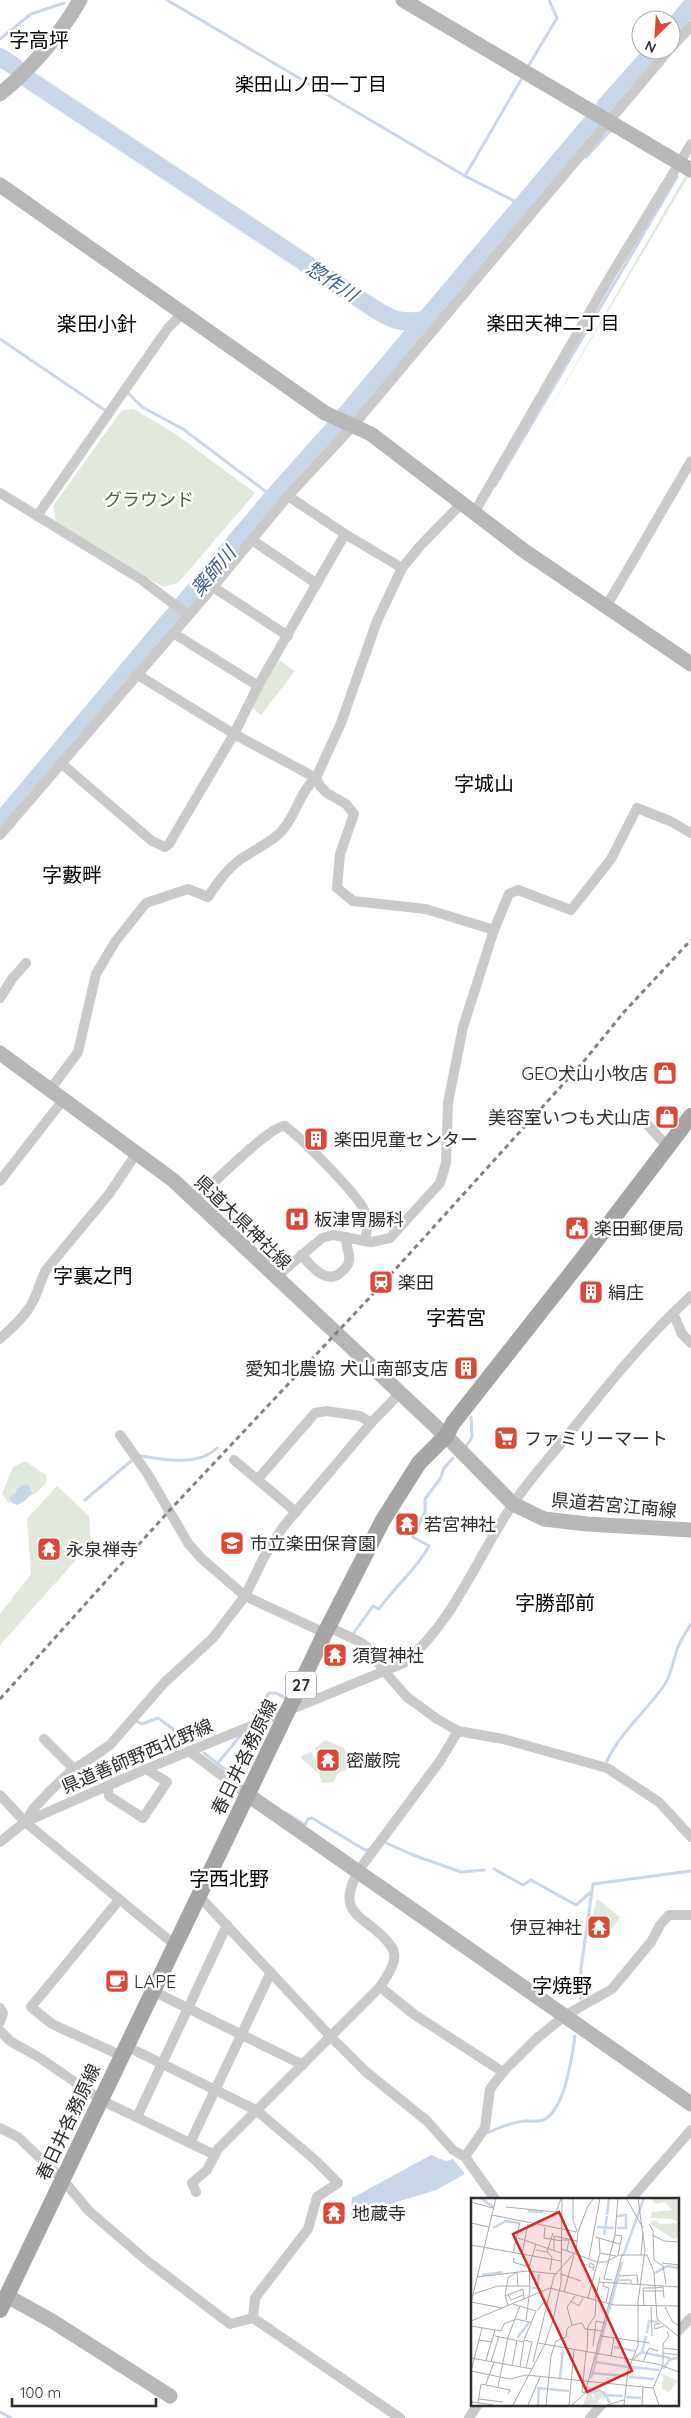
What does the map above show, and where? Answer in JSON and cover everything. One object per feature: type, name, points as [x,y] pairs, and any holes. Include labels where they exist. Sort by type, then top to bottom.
[{"type":"main road","name":"春日井各務原線","points":[[3,2303],[327,1630],[384,1520],[419,1463],[446,1436],[453,1423],[583,1258],[691,1116]]},
{"type":"street","points":[[0,94],[40,56],[80,0]]},
{"type":"street","points":[[403,0],[610,120],[685,166]]},
{"type":"street","points":[[681,37],[691,26]]},
{"type":"street","points":[[0,835],[138,675],[187,613],[213,587],[288,496],[352,427],[661,60]]},
{"type":"street","points":[[474,513],[611,276],[685,166],[691,144]]},
{"type":"street","points":[[0,186],[325,413],[352,427],[371,434],[523,550],[691,664]]},
{"type":"street","points":[[37,516],[168,328],[183,313]]},
{"type":"street","points":[[606,607],[691,461]]},
{"type":"street","points":[[0,493],[174,602],[187,613]]},
{"type":"street","points":[[288,496],[345,534],[402,568]]},
{"type":"street","points":[[50,1090],[78,1052],[96,974],[115,942],[146,903],[188,889],[208,897],[226,873],[241,858],[280,832],[292,817],[309,784],[316,778],[342,723],[377,621],[402,568],[420,546],[461,504]]},
{"type":"street","points":[[62,764],[152,841],[165,847],[169,844],[234,734],[258,686],[345,534]]},
{"type":"street","points":[[252,540],[317,584]]},
{"type":"street","points":[[213,587],[288,636]]},
{"type":"street","points":[[173,633],[258,686]]},
{"type":"street","points":[[138,675],[234,734],[316,778],[320,786],[327,793],[346,804],[354,814],[340,854],[337,888],[353,901],[426,909],[494,930]]},
{"type":"street","points":[[275,1278],[322,1238],[333,1236],[347,1237],[377,1242],[390,1238],[440,1183],[444,1176],[448,1103],[463,1027],[494,930],[509,894],[518,890],[571,910],[610,859],[636,808],[670,821],[691,833]]},
{"type":"street","points":[[0,998],[12,979],[26,963]]},
{"type":"street","name":"県道大県神社線","points":[[0,1053],[173,1180],[275,1278],[446,1436]]},
{"type":"street","points":[[0,1181],[63,1100]]},
{"type":"street","points":[[645,1122],[667,1146]]},
{"type":"street","points":[[194,1201],[263,1138],[277,1127],[285,1126],[322,1161],[365,1211],[367,1227],[364,1241]]},
{"type":"street","points":[[0,1339],[33,1303],[40,1281],[46,1270],[109,1194],[136,1154]]},
{"type":"street","points":[[301,1255],[322,1274],[331,1277],[338,1275],[349,1261],[346,1246],[347,1237]]},
{"type":"street","name":"県道善師野西北野線","points":[[0,1842],[25,1822],[290,1708],[404,1663],[421,1649],[431,1636],[462,1589],[513,1504],[612,1380],[691,1296]]},
{"type":"street","points":[[673,1313],[682,1334],[691,1343]]},
{"type":"street","points":[[25,1822],[44,1797],[75,1770],[116,1739],[164,1683],[213,1638],[245,1596],[264,1557],[283,1527],[371,1423],[399,1394]]},
{"type":"street","points":[[258,1480],[315,1413],[326,1411],[360,1416],[371,1423]]},
{"type":"street","points":[[120,1434],[147,1473],[188,1543],[200,1558],[245,1596],[360,1642],[385,1672],[422,1710],[458,1731],[504,1739],[607,1768],[659,1802],[691,1837]]},
{"type":"street","name":"県道若宮江南線","points":[[446,1436],[513,1504],[544,1519],[587,1524],[691,1530]]},
{"type":"street","points":[[234,1460],[296,1512]]},
{"type":"street","points":[[196,2192],[192,2183],[212,2163],[213,2154],[380,1988],[395,1959],[394,1950],[384,1936],[352,1910],[348,1900],[350,1886],[359,1870],[440,1761],[458,1731]]},
{"type":"street","points":[[44,1739],[75,1770]]},
{"type":"street","points":[[189,1751],[248,1795],[359,1870],[691,2104]]},
{"type":"street","points":[[107,1786],[109,1796],[143,1818],[167,1782],[146,1769]]},
{"type":"street","points":[[0,1795],[25,1822],[175,1945]]},
{"type":"street","points":[[199,1896],[331,2037],[365,2070],[427,2121],[453,2150],[465,2156],[494,2198]]},
{"type":"street","points":[[119,1900],[31,2007],[52,2024],[162,2064],[256,2110],[314,2159],[338,2183],[317,2197],[308,2229],[255,2298],[252,2318]]},
{"type":"street","points":[[465,2156],[485,2128],[490,2089],[503,2072],[537,2038],[566,2015],[612,1989],[651,1942],[660,1925],[670,1915],[691,1915]]},
{"type":"street","points":[[136,2117],[227,1925]]},
{"type":"street","points":[[190,2143],[216,2092],[271,1972]]},
{"type":"street","points":[[380,1988],[415,2015],[503,2072]]},
{"type":"street","points":[[153,1991],[303,2065]]},
{"type":"street","points":[[0,2008],[3,2013],[0,2022]]},
{"type":"street","points":[[0,2031],[10,2041],[40,2058],[101,2100],[213,2154]]},
{"type":"street","points":[[0,2128],[18,2136],[63,2180],[89,2211],[146,2260],[230,2324],[252,2318],[400,2418]]},
{"type":"street","points":[[632,2198],[691,2130]]},
{"type":"street","points":[[3,2303],[52,2321],[170,2396]]},
{"type":"street","points":[[678,2331],[691,2318]]},
{"type":"street","points":[[469,2418],[477,2406]]},
{"type":"street","points":[[590,2418],[600,2406]]},
{"type":"green space","points":[[687,173],[691,178],[688,177],[538,429]]},
{"type":"green space","name":"グラウンド","points":[[134,409],[177,435],[255,493],[178,583],[163,587],[56,522],[53,506],[122,410]]},
{"type":"green space","points":[[279,660],[295,671],[261,715],[250,706]]},
{"type":"green space","points":[[25,1461],[46,1475],[47,1482],[35,1494],[9,1503],[2,1494],[13,1467]]},
{"type":"green space","points":[[57,1486],[89,1516],[91,1543],[0,1645],[0,1614],[31,1574],[27,1519]]},
{"type":"green space","points":[[325,1740],[343,1747],[353,1761],[351,1768],[338,1773],[334,1782],[322,1783],[319,1774],[301,1758],[303,1755],[311,1752],[319,1766],[328,1770],[335,1767],[338,1760],[335,1755],[324,1750],[316,1753],[315,1748]]},
{"type":"green space","points":[[597,1899],[620,1917],[611,1930],[593,1914]]},
{"type":"water","points":[[28,1484],[32,1493],[26,1500],[17,1505],[12,1503],[9,1497],[15,1494],[20,1486]]},
{"type":"water","points":[[431,2155],[446,2161],[453,2159],[465,2174],[436,2190],[351,2216],[352,2197]]},
{"type":"waterway","points":[[167,0],[465,176],[522,205]]},
{"type":"waterway","points":[[529,65],[557,18],[549,0]]},
{"type":"waterway","points":[[0,39],[31,14],[64,3]]},
{"type":"waterway","name":"惣作川","points":[[681,18],[691,6]]},
{"type":"waterway","name":"惣作川","points":[[0,57],[14,66]]},
{"type":"waterway","name":"惣作川","points":[[605,106],[646,60]]},
{"type":"waterway","points":[[465,176],[522,78]]},
{"type":"waterway","name":"惣作川","points":[[28,79],[370,306],[390,318],[402,321],[425,320],[592,122]]},
{"type":"waterway","points":[[586,157],[610,131]]},
{"type":"waterway","points":[[495,486],[677,177]]},
{"type":"waterway","name":"薬師川","points":[[0,822],[273,497],[330,433],[425,320]]},
{"type":"waterway","points":[[0,339],[106,411]]},
{"type":"waterway","points":[[126,391],[142,407],[183,429],[273,497]]},
{"type":"waterway","points":[[465,1448],[472,1437],[471,1417]]},
{"type":"waterway","points":[[141,1456],[170,1460],[191,1459],[210,1454],[217,1448]]},
{"type":"waterway","points":[[353,1634],[373,1606],[379,1609],[429,1546],[413,1537],[425,1512],[425,1499],[440,1479],[444,1468],[453,1458]]},
{"type":"waterway","points":[[85,1500],[131,1461]]},
{"type":"waterway","points":[[607,1761],[619,1740],[665,1684],[679,1644],[691,1624]]},
{"type":"waterway","points":[[254,1715],[269,1693],[276,1693],[285,1698]]},
{"type":"waterway","points":[[134,1720],[142,1724],[158,1718],[192,1743]]},
{"type":"waterway","points":[[217,1764],[241,1735]]},
{"type":"waterway","points":[[204,1753],[242,1783]]},
{"type":"waterway","points":[[286,1813],[305,1825],[308,1819],[312,1818],[365,1850],[371,1849]]},
{"type":"waterway","points":[[384,1842],[413,1855],[461,1872],[484,1870]]},
{"type":"waterway","points":[[494,1869],[523,1885],[531,1880],[576,1905],[591,1892]]},
{"type":"waterway","points":[[581,1999],[581,1968],[593,1884],[691,1871]]},
{"type":"waterway","points":[[487,2133],[514,2123],[543,2120],[551,2115],[557,2106],[566,2082],[575,2036]]},
{"type":"waterway","points":[[0,2412],[11,2418]]},
{"type":"railway","points":[[0,1699],[168,1512],[373,1294],[584,1061],[624,1012],[691,940]]},
{"type":"place","name":"GEO犬山小牧店","points":[[665,1073]]},
{"type":"place","name":"美容室いつも犬山店","points":[[667,1117]]},
{"type":"place","name":"楽田児童センター","points":[[316,1139]]},
{"type":"place","name":"板津胃腸科","points":[[297,1219]]},
{"type":"place","name":"楽田郵便局","points":[[577,1228]]},
{"type":"place","name":"楽田","points":[[381,1282]]},
{"type":"place","name":"絹庄","points":[[591,1292]]},
{"type":"place","name":"愛知北農協 犬山南部支店","points":[[466,1368]]},
{"type":"place","name":"ファミリーマート","points":[[506,1438]]},
{"type":"place","name":"若宮神社","points":[[407,1524]]},
{"type":"place","name":"市立楽田保育園","points":[[232,1543]]},
{"type":"place","name":"永泉禅寺","points":[[49,1549]]},
{"type":"place","name":"須賀神社","points":[[335,1655]]},
{"type":"place","name":"密厳院","points":[[328,1760]]},
{"type":"place","name":"伊豆神社","points":[[599,1927]]},
{"type":"place","name":"LAPE","points":[[117,1981]]},
{"type":"place","name":"地蔵寺","points":[[334,2213]]},
{"type":"district","name":"字高坪","points":[[39,39]]},
{"type":"district","name":"楽田山ノ田一丁目","points":[[311,84]]},
{"type":"district","name":"楽田小針","points":[[97,323]]},
{"type":"district","name":"楽田天神二丁目","points":[[553,323]]},
{"type":"district","name":"字城山","points":[[484,783]]},
{"type":"district","name":"字藪畔","points":[[72,874]]},
{"type":"district","name":"字裏之門","points":[[93,1275]]},
{"type":"district","name":"字若宮","points":[[456,1317]]},
{"type":"district","name":"字勝部前","points":[[555,1602]]},
{"type":"district","name":"字西北野","points":[[229,1878]]},
{"type":"district","name":"字焼野","points":[[562,1985]]}]
